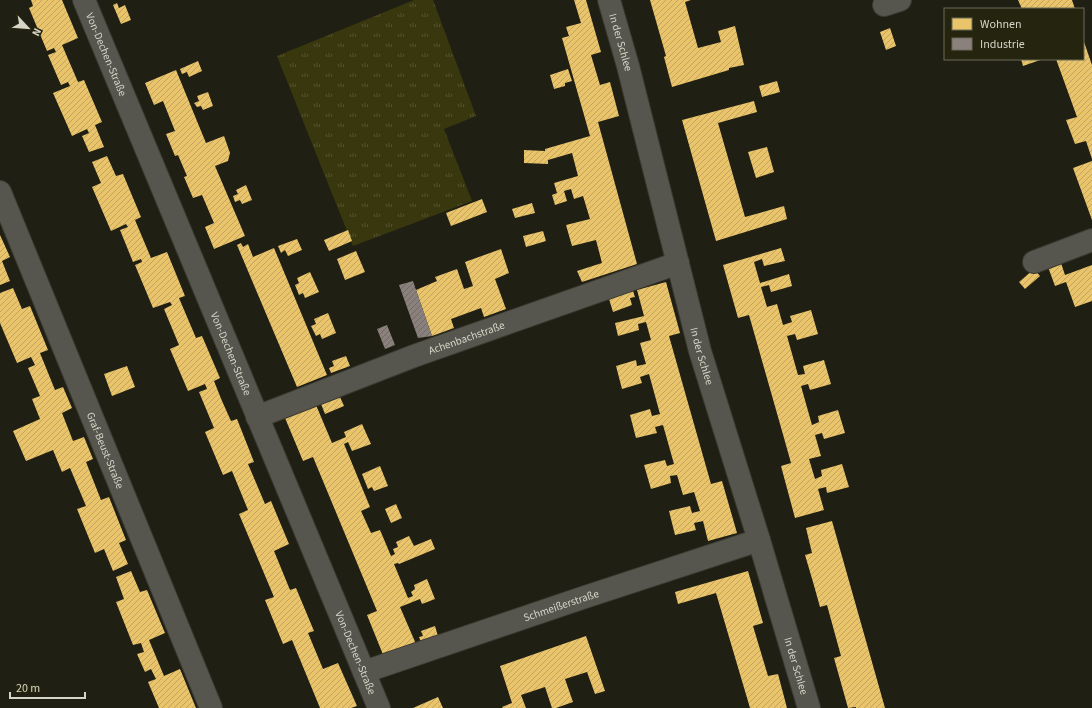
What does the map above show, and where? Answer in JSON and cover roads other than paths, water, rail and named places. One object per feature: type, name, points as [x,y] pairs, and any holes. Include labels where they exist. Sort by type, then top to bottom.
[{"type":"street","name":"Von-Dechen-Straße","points":[[84,0],[379,708]]},
{"type":"street","name":"In der Schlee","points":[[608,0],[628,66],[700,351],[759,540],[809,708]]},
{"type":"street","name":"Graf-Beust-Straße","points":[[0,192],[211,708]]},
{"type":"street","points":[[1034,262],[1092,240]]},
{"type":"street","name":"Achenbachstraße","points":[[257,416],[414,356],[678,263]]},
{"type":"street","name":"Schmeißerstraße","points":[[364,672],[759,540]]}]
